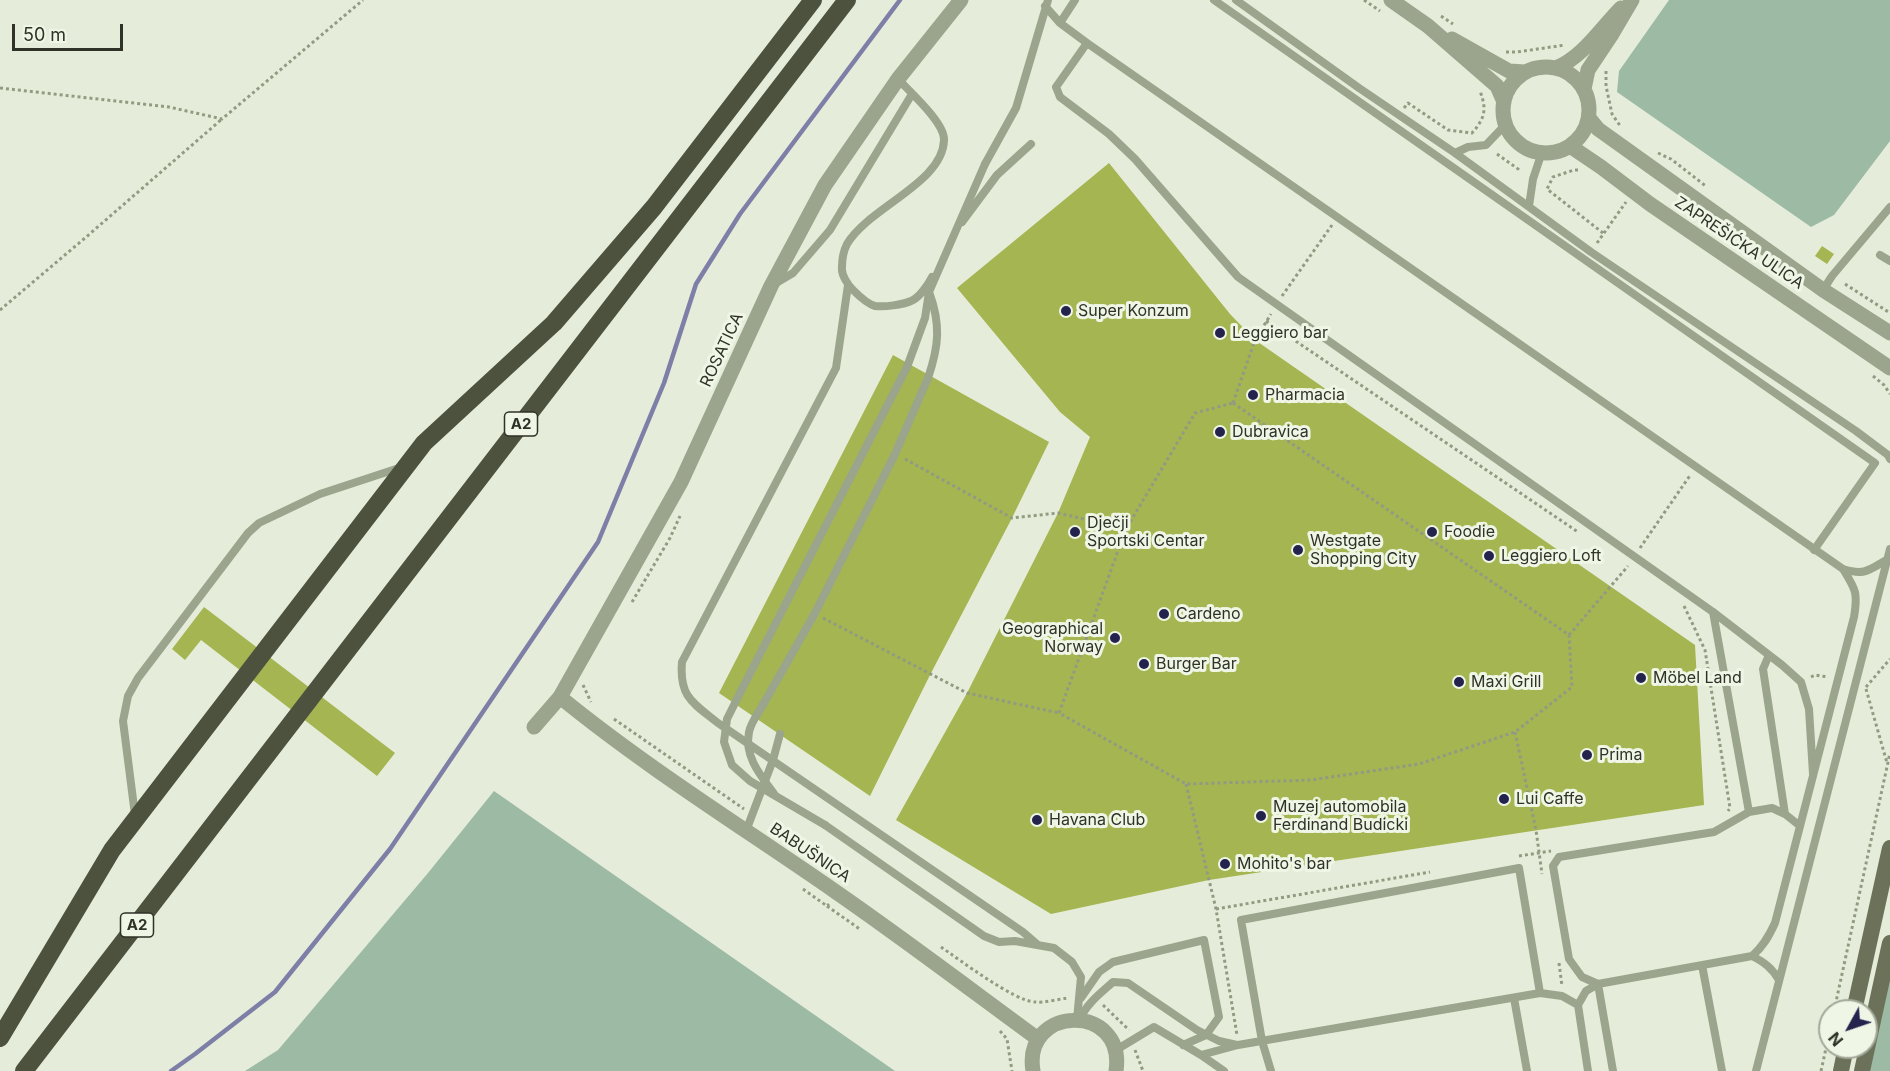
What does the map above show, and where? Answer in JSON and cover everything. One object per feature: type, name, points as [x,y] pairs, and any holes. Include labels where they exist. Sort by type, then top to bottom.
[{"type":"highway","points":[[0,1038],[112,850],[424,443],[554,323],[654,207],[813,0]]},
{"type":"highway","name":"A2","points":[[24,1071],[847,0]]},
{"type":"main road","points":[[1857,999],[1890,848]]},
{"type":"main road","points":[[1862,1071],[1890,943]]},
{"type":"street","name":"ROSATICA","points":[[534,727],[560,698],[681,482],[771,286],[825,185],[898,79],[962,0]]},
{"type":"street","points":[[1556,68],[1570,61],[1630,0]]},
{"type":"street","points":[[1584,89],[1588,69],[1630,0]]},
{"type":"street","points":[[1386,6],[1428,26],[1509,71],[1525,72]]},
{"type":"street","points":[[1428,26],[1497,86],[1504,102]]},
{"type":"street","points":[[1548,66],[1556,68],[1571,75],[1584,89],[1589,106],[1589,118],[1585,130],[1570,146],[1560,151],[1542,152],[1527,148],[1510,134],[1503,113],[1504,102],[1515,80],[1525,72],[1548,66]]},
{"type":"street","name":"ZAPREŠIĆKA ULICA","points":[[1589,118],[1598,129],[1823,290],[1890,333]]},
{"type":"street","name":"ZAPREŠIĆKA ULICA","points":[[1570,146],[1650,204],[1890,368]]},
{"type":"street","name":"BABUŠNICA","points":[[560,698],[837,893],[1038,1039]]},
{"type":"street","points":[[1033,1071],[1033,1050],[1038,1039],[1055,1024],[1079,1019],[1102,1029],[1111,1039],[1118,1062],[1116,1071]]},
{"type":"lane","points":[[1060,23],[1075,0]]},
{"type":"lane","points":[[1214,0],[1875,463],[1814,550]]},
{"type":"lane","points":[[1236,0],[1455,153],[1591,252],[1856,431],[1888,455],[1890,459]]},
{"type":"lane","points":[[1046,3],[1060,23],[1087,43],[1814,550],[1843,569],[1857,573],[1869,570],[1888,559]]},
{"type":"lane","points":[[1046,3],[1016,108],[985,164],[929,292],[925,318],[907,367],[727,719],[724,742],[732,765],[750,782],[825,825],[984,936],[999,942],[1016,941],[1054,948],[1072,962],[1082,977],[1079,1019]]},
{"type":"lane","points":[[1087,43],[1056,87],[1060,97],[1109,134],[1135,159],[1238,277],[1713,612],[1801,681],[1809,709],[1814,774]]},
{"type":"lane","points":[[898,79],[936,120],[945,137],[942,154],[925,177],[871,218],[847,245],[841,269],[848,285],[861,298],[874,306],[913,301],[929,284],[949,239],[997,175],[1031,144]]},
{"type":"lane","points":[[771,286],[793,273],[830,230],[912,94]]},
{"type":"lane","points":[[1455,153],[1468,147],[1486,145],[1506,124]]},
{"type":"lane","points":[[1529,206],[1533,179],[1542,152]]},
{"type":"lane","points":[[1823,290],[1890,207]]},
{"type":"lane","points":[[1880,255],[1890,261]]},
{"type":"lane","points":[[848,285],[836,368],[682,662],[681,678],[685,692],[693,703],[718,723],[1023,932],[1038,945]]},
{"type":"lane","points":[[778,798],[753,764],[749,750],[749,732],[815,613],[895,454],[927,378],[936,354],[937,329],[935,309],[929,292]]},
{"type":"lane","points":[[136,820],[123,721],[128,696],[138,678],[241,542],[259,523],[320,494],[406,466]]},
{"type":"lane","points":[[1755,1071],[1890,549]]},
{"type":"lane","points":[[1588,1071],[1578,1005],[1586,991],[1598,984],[1752,956],[1768,939],[1775,923],[1854,617],[1857,598],[1843,569]]},
{"type":"lane","points":[[1713,612],[1749,812]]},
{"type":"lane","points":[[1769,655],[1763,669],[1785,814]]},
{"type":"lane","points":[[746,831],[773,760],[780,734]]},
{"type":"lane","points":[[1598,984],[1582,977],[1569,959],[1553,866],[1559,857],[1714,832],[1749,812],[1772,808],[1785,814],[1800,826]]},
{"type":"lane","points":[[1271,1071],[1262,1041],[1241,920],[1519,868],[1540,993]]},
{"type":"lane","points":[[1080,999],[1099,972],[1113,962],[1204,940],[1219,1017],[1206,1035],[1183,1045]]},
{"type":"lane","points":[[1752,956],[1761,960],[1779,980]]},
{"type":"lane","points":[[1702,965],[1722,1071]]},
{"type":"lane","points":[[1079,1019],[1092,1000],[1113,982],[1128,982],[1206,1035],[1219,1041],[1238,1045]]},
{"type":"lane","points":[[1598,984],[1613,1071]]},
{"type":"lane","points":[[1201,1054],[1238,1045],[1540,993],[1562,996],[1578,1005]]},
{"type":"lane","points":[[1514,998],[1527,1071]]},
{"type":"lane","points":[[1116,1050],[1154,1027],[1201,1054],[1224,1071]]},
{"type":"path","points":[[0,310],[363,0]]},
{"type":"path","points":[[1364,0],[1386,6]]},
{"type":"path","points":[[1434,12],[1460,28]]},
{"type":"path","points":[[1502,52],[1516,52],[1571,42]]},
{"type":"path","points":[[1606,68],[1606,86],[1612,114],[1625,132]]},
{"type":"path","points":[[1408,103],[1448,130],[1472,133],[1483,120],[1484,100],[1478,85]]},
{"type":"path","points":[[0,88],[169,107],[222,119]]},
{"type":"path","points":[[1497,154],[1521,171]]},
{"type":"path","points":[[1547,189],[1603,233]]},
{"type":"path","points":[[1591,252],[1627,201]]},
{"type":"path","points":[[1845,284],[1890,312]]},
{"type":"path","points":[[1266,321],[1579,533]]},
{"type":"path","points":[[815,613],[967,693],[1059,713],[1186,784],[1311,780],[1419,764],[1515,732],[1572,687],[1569,635],[1233,403],[1195,413],[1125,529],[1059,713]]},
{"type":"path","points":[[895,454],[1012,518],[1058,513],[1125,529]]},
{"type":"path","points":[[630,605],[670,538],[685,507]]},
{"type":"path","points":[[1681,601],[1705,650],[1730,808],[1724,817]]},
{"type":"path","points":[[587,678],[583,685],[591,702],[587,708]]},
{"type":"path","points":[[1865,687],[1887,765]]},
{"type":"path","points":[[611,716],[747,812]]},
{"type":"path","points":[[1837,999],[1890,753]]},
{"type":"path","points":[[1186,784],[1216,909],[1238,1045]]},
{"type":"path","points":[[1515,857],[1560,850]]},
{"type":"path","points":[[1216,909],[1434,871]]},
{"type":"path","points":[[827,906],[867,933]]},
{"type":"path","points":[[1021,999],[1035,1002],[1067,998]]},
{"type":"path","points":[[1102,1004],[1128,1027]]},
{"type":"path","points":[[994,1026],[1007,1040],[1012,1071]]},
{"type":"path","points":[[1136,1052],[1143,1071]]},
{"type":"green space","points":[[1669,0],[1890,0],[1890,141],[1834,215],[1811,227],[1617,92],[1619,71]]},
{"type":"green space","points":[[494,791],[895,1071],[245,1071],[278,1050],[428,873]]},
{"type":"green space","points":[[1890,978],[1890,1071],[1869,1071],[1872,1059],[1878,1059],[1878,1031]]},
{"type":"building","name":"Westgate Shopping City","points":[[1109,163],[1230,314],[1255,340],[1695,645],[1704,805],[1209,880],[1051,914],[896,820],[967,693],[1058,513],[1090,437],[1060,412],[957,288]]},
{"type":"building","points":[[1822,246],[1834,254],[1827,264],[1815,256]]},
{"type":"building","points":[[893,355],[1049,442],[870,796],[719,693]]},
{"type":"building","points":[[204,607],[395,753],[377,776],[201,640],[185,660],[172,649]]},
{"type":"waterway","points":[[171,1071],[275,992],[390,849],[598,542],[664,383],[696,284],[740,214],[900,0]]},
{"type":"place","name":"Super Konzum","points":[[1066,311]]},
{"type":"place","name":"Leggiero bar","points":[[1220,333]]},
{"type":"place","name":"Pharmacia","points":[[1253,395]]},
{"type":"place","name":"Dubravica","points":[[1220,432]]},
{"type":"place","name":"Dječji Sportski Centar","points":[[1075,532]]},
{"type":"place","name":"Foodie","points":[[1432,532]]},
{"type":"place","name":"Westgate Shopping City","points":[[1298,550]]},
{"type":"place","name":"Leggiero Loft","points":[[1489,556]]},
{"type":"place","name":"Cardeno","points":[[1164,614]]},
{"type":"place","name":"Geographical Norway","points":[[1115,638]]},
{"type":"place","name":"Burger Bar","points":[[1144,664]]},
{"type":"place","name":"Möbel Land","points":[[1641,678]]},
{"type":"place","name":"Maxi Grill","points":[[1459,682]]},
{"type":"place","name":"Prima","points":[[1587,755]]},
{"type":"place","name":"Lui Caffe","points":[[1504,799]]},
{"type":"place","name":"Muzej automobila Ferdinand Budicki","points":[[1261,816]]},
{"type":"place","name":"Havana Club","points":[[1037,820]]},
{"type":"place","name":"Mohito's bar","points":[[1225,864]]}]
